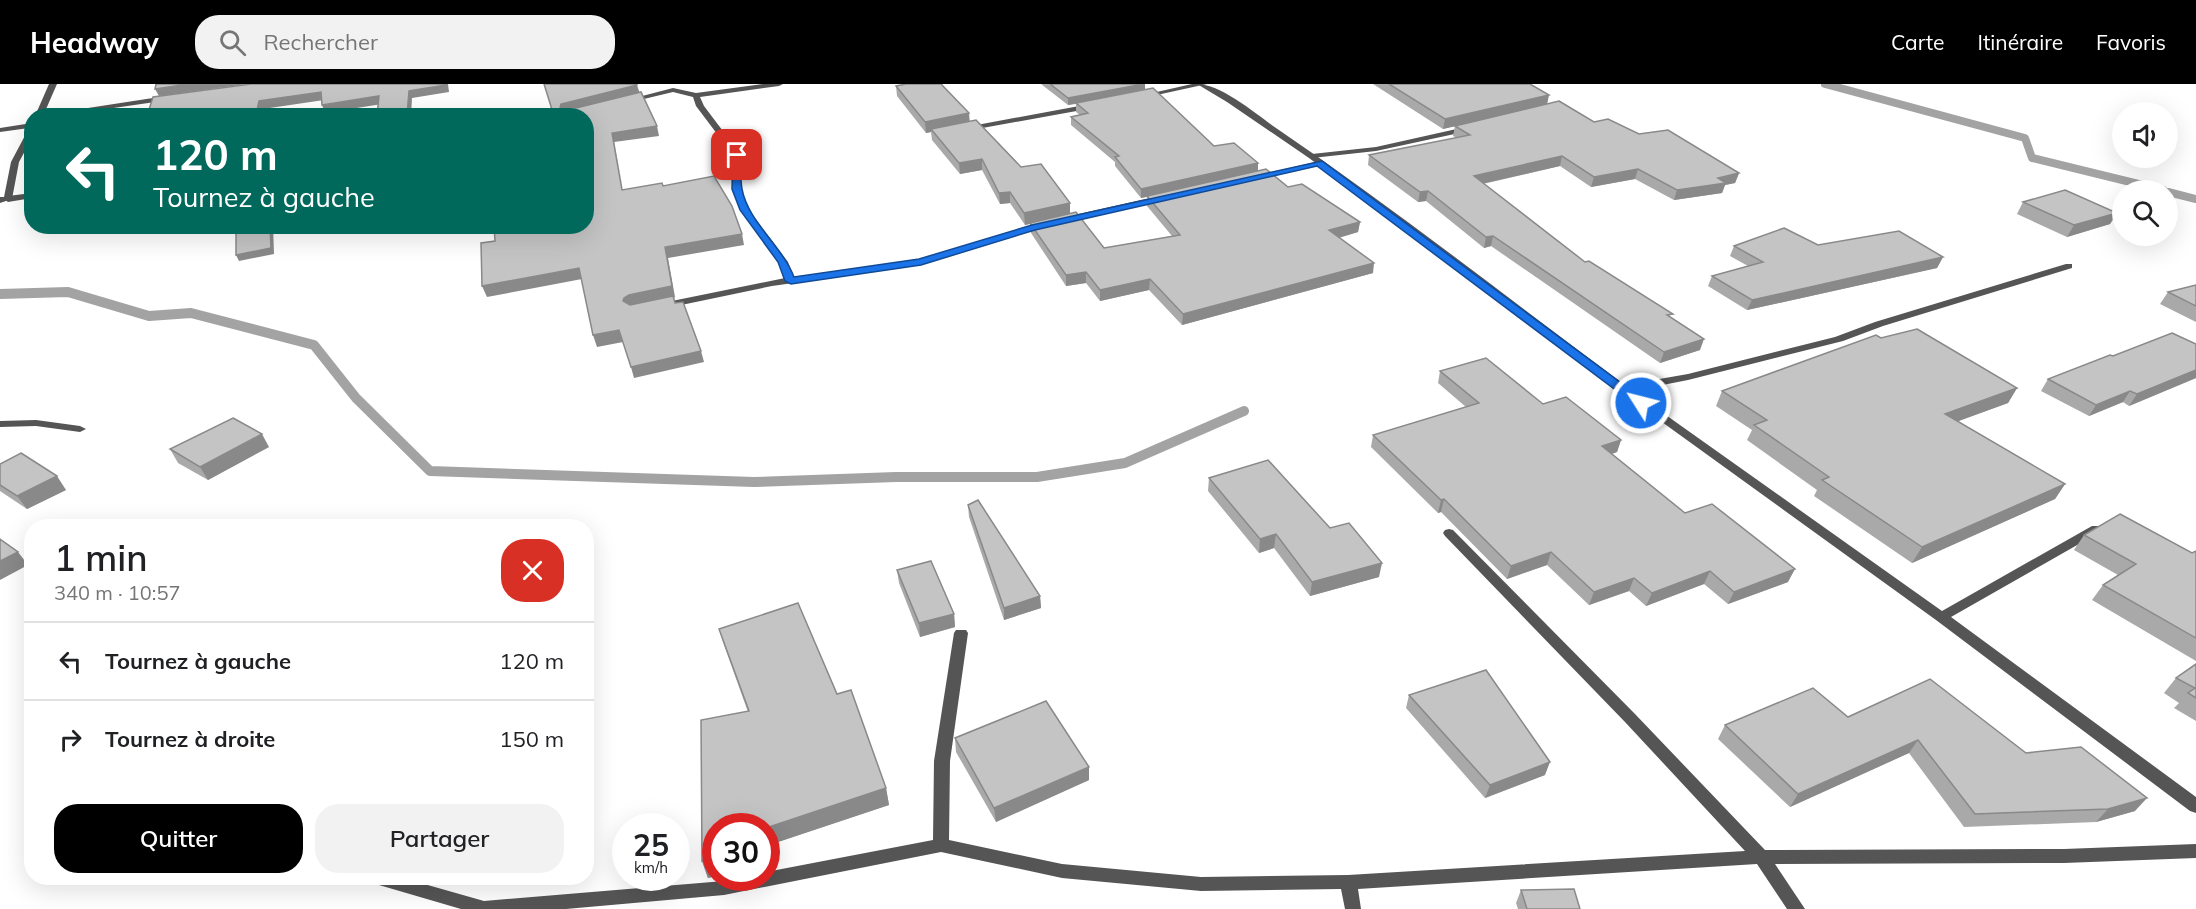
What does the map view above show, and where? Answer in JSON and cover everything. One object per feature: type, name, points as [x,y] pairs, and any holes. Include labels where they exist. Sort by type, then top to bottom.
[{"type":"street","points":[[42,108],[53,84]]},
{"type":"street","points":[[613,105],[673,90],[696,95],[779,84]]},
{"type":"street","points":[[1134,98],[1202,84],[1230,99],[1316,160],[1623,389],[1941,617],[2196,806]]},
{"type":"street","points":[[696,95],[700,106],[737,155],[737,189],[745,210],[783,262],[791,281]]},
{"type":"street","points":[[98,108],[179,97]]},
{"type":"street","points":[[962,129],[1095,105]]},
{"type":"street","points":[[0,130],[24,126]]},
{"type":"street","points":[[1250,178],[1316,160],[1474,127]]},
{"type":"street","points":[[24,145],[15,162],[4,199],[24,196]]},
{"type":"street","points":[[655,308],[791,281],[921,262],[1032,228],[1176,195]]},
{"type":"street","points":[[1623,389],[1688,377],[1839,339],[1879,324],[2069,266]]},
{"type":"street","points":[[0,424],[36,423],[80,429]]},
{"type":"street","points":[[1941,617],[2105,523]]},
{"type":"street","points":[[1449,533],[1630,718],[1761,857],[1797,909]]},
{"type":"street","points":[[941,845],[942,761],[961,633]]},
{"type":"street","points":[[402,885],[479,908],[724,888],[941,845],[1062,871],[1190,883],[1348,882],[1761,857],[2052,856],[2196,851]]},
{"type":"street","points":[[1348,882],[1353,909]]},
{"type":"building","points":[[156,84],[189,84],[155,89]]},
{"type":"building","points":[[251,84],[446,84],[409,91],[408,108],[378,108],[379,96],[322,105],[321,92],[259,101],[258,108],[150,108],[153,97]]},
{"type":"building","points":[[544,84],[637,84],[561,104],[560,108],[552,108]]},
{"type":"building","points":[[941,84],[969,113],[925,122],[896,86]]},
{"type":"building","points":[[1050,84],[1144,84],[1068,98]]},
{"type":"building","points":[[1389,84],[1530,84],[1549,95],[1445,119]]},
{"type":"building","points":[[1153,88],[1214,146],[1234,143],[1258,163],[1141,189],[1115,157],[1119,156],[1071,117],[1088,113],[1076,103]]},
{"type":"building","points":[[641,92],[657,126],[612,133],[622,190],[662,183],[663,186],[714,176],[732,206],[742,234],[665,247],[672,286],[629,295],[623,301],[630,305],[673,296],[675,303],[683,302],[701,351],[631,367],[619,330],[593,335],[579,268],[482,286],[481,243],[495,241],[495,234],[594,234],[594,108],[576,108]]},
{"type":"building","points":[[1559,101],[1594,122],[1608,119],[1639,134],[1668,130],[1739,173],[1718,178],[1726,183],[1677,190],[1638,169],[1594,177],[1562,156],[1474,176],[1585,262],[1589,261],[1673,314],[1667,315],[1704,339],[1664,352],[1493,236],[1486,237],[1428,191],[1420,192],[1369,155],[1470,135],[1455,126]]},
{"type":"building","points":[[976,120],[1021,167],[1041,164],[1070,203],[1024,213],[1010,192],[999,193],[982,159],[959,163],[931,129]]},
{"type":"building","points":[[1266,169],[1288,187],[1302,184],[1360,222],[1329,230],[1374,263],[1183,314],[1150,279],[1100,290],[1086,272],[1066,275],[1030,223],[1076,212],[1104,248],[1180,235],[1147,196]]},
{"type":"building","points":[[2065,190],[2112,211],[2112,214],[2074,225],[2023,202]]},
{"type":"building","points":[[1784,228],[1818,245],[1899,231],[1943,257],[1752,300],[1712,276],[1763,262],[1734,246]]},
{"type":"building","points":[[236,234],[270,234],[271,248],[236,255]]},
{"type":"building","points":[[2196,285],[2196,306],[2168,292]]},
{"type":"building","points":[[1917,329],[2017,388],[1945,414],[2065,484],[1922,547],[1822,480],[1829,477],[1754,425],[1767,420],[1722,391],[1876,335],[1881,338]]},
{"type":"building","points":[[2172,333],[2196,344],[2196,370],[2137,394],[2130,391],[2096,405],[2048,379],[2110,355],[2113,356]]},
{"type":"building","points":[[1486,358],[1543,404],[1566,397],[1621,440],[1602,446],[1685,513],[1712,504],[1795,569],[1734,592],[1710,571],[1652,593],[1634,578],[1594,592],[1551,552],[1511,566],[1444,499],[1441,500],[1373,435],[1479,403],[1440,371]]},
{"type":"building","points":[[233,418],[262,434],[200,467],[170,449]]},
{"type":"building","points":[[21,453],[57,476],[17,496],[0,485],[0,464]]},
{"type":"building","points":[[1268,460],[1330,528],[1349,523],[1382,563],[1312,582],[1276,534],[1260,539],[1209,478]]},
{"type":"building","points":[[978,500],[1040,596],[1004,608],[968,505]]},
{"type":"building","points":[[2120,514],[2192,553],[2196,551],[2196,638],[2103,585],[2136,564],[2084,535]]},
{"type":"building","points":[[0,539],[18,552],[0,561]]},
{"type":"building","points":[[931,561],[954,614],[919,623],[897,570]]},
{"type":"building","points":[[798,603],[837,694],[851,690],[886,788],[780,823],[780,813],[702,813],[702,861],[701,720],[749,711],[719,629]]},
{"type":"building","points":[[2196,664],[2196,698],[2188,693],[2195,688],[2176,678]]},
{"type":"building","points":[[1486,670],[1550,762],[1490,785],[1409,695]]},
{"type":"building","points":[[1930,679],[2026,753],[2081,747],[2147,798],[2108,809],[1975,814],[1918,740],[1798,794],[1725,725],[1813,688],[1848,717]]},
{"type":"building","points":[[1046,701],[1089,767],[994,808],[955,738]]},
{"type":"building","points":[[1574,889],[1580,909],[1527,909],[1521,890]]},
{"type":"waterway","points":[[1825,84],[2025,138],[2032,158],[2122,180]]},
{"type":"waterway","points":[[2178,194],[2196,199]]},
{"type":"waterway","points":[[0,294],[68,292],[149,316],[191,313],[314,345],[356,398],[430,471],[754,482],[896,477],[1037,477],[1125,463],[1244,411]]},
{"type":"route","points":[[737,155],[737,189],[745,210],[783,262],[791,281],[921,262],[1032,228],[1319,163],[1641,403]]}]
